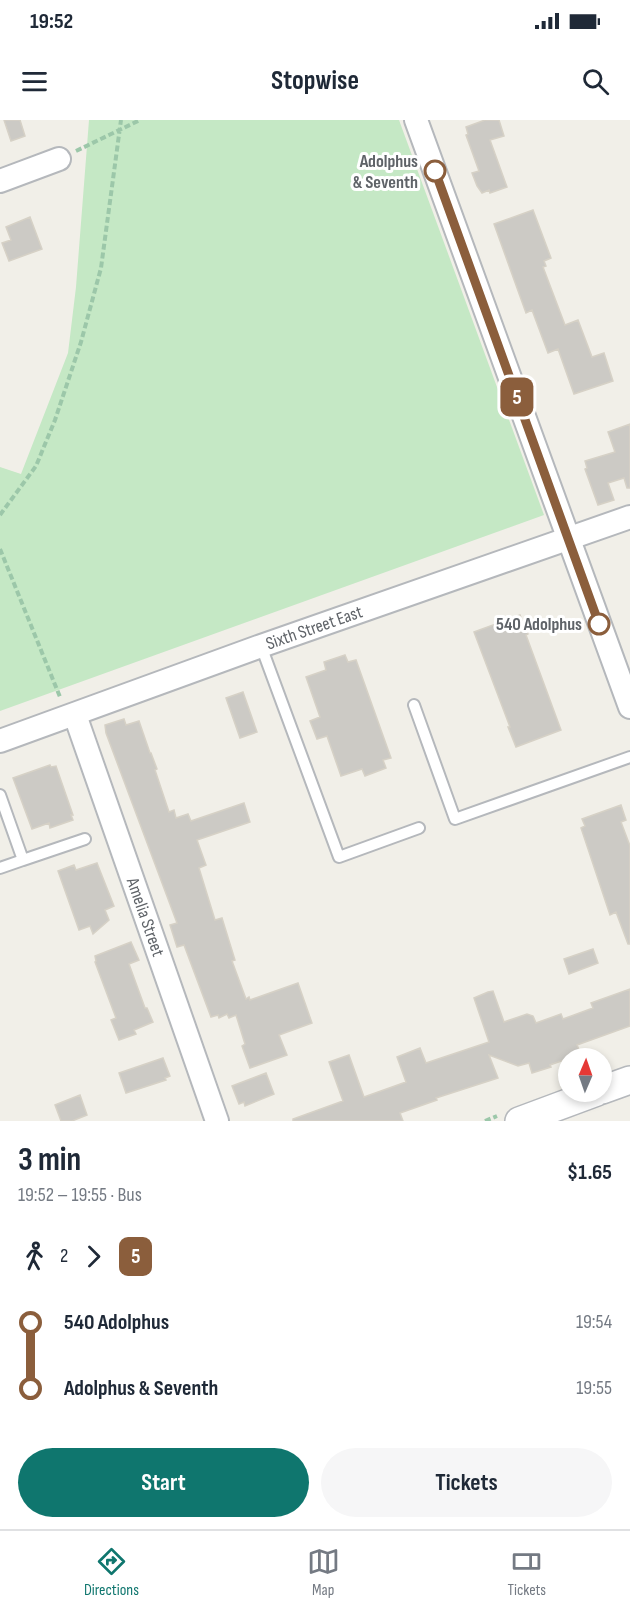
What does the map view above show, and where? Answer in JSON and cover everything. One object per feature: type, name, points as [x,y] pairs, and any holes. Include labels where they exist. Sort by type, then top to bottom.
[{"type":"street","points":[[416,120],[630,707]]},
{"type":"street","points":[[0,181],[59,159]]},
{"type":"street","name":"Sixth Street East","points":[[0,741],[261,646],[630,517]]},
{"type":"street","name":"Amelia Street","points":[[75,715],[217,1121]]},
{"type":"street","points":[[612,1086],[630,1080]]},
{"type":"street","points":[[519,1121],[570,1102]]},
{"type":"lane","points":[[261,646],[339,857],[419,828]]},
{"type":"lane","points":[[414,705],[455,819],[630,757]]},
{"type":"lane","points":[[0,795],[23,860]]},
{"type":"lane","points":[[0,868],[85,839]]},
{"type":"path","points":[[0,515],[36,466],[55,420],[81,342],[101,268],[121,120]]},
{"type":"path","points":[[59,159],[140,120]]},
{"type":"path","points":[[0,549],[60,697]]},
{"type":"green space","points":[[89,120],[399,120],[544,515],[0,711],[0,467],[21,474],[68,353],[76,287]]},
{"type":"building","points":[[4,120],[20,120],[25,136],[11,141]]},
{"type":"building","points":[[485,120],[499,120],[504,136],[490,140],[507,187],[490,193],[489,190],[482,193],[477,186],[472,173],[479,171],[466,135],[468,134],[466,127]]},
{"type":"building","points":[[533,210],[551,258],[544,261],[546,266],[543,267],[565,325],[578,320],[592,357],[604,353],[613,381],[574,394],[558,349],[548,353],[532,310],[526,313],[494,224]]},
{"type":"building","points":[[30,217],[42,249],[9,261],[2,243],[11,240],[6,227]]},
{"type":"building","points":[[630,424],[630,488],[627,488],[624,478],[608,483],[614,500],[598,505],[585,469],[587,468],[585,461],[615,452],[608,432]]},
{"type":"building","points":[[520,615],[561,730],[516,747],[474,632]]},
{"type":"building","points":[[345,655],[348,662],[356,660],[391,758],[383,760],[386,768],[365,776],[362,769],[341,776],[327,736],[317,739],[310,721],[320,717],[306,677],[326,670],[324,662]]},
{"type":"building","points":[[243,692],[257,732],[240,738],[226,698]]},
{"type":"building","points":[[124,719],[126,725],[139,721],[157,769],[155,770],[169,812],[174,810],[176,818],[188,814],[191,821],[244,803],[250,822],[197,840],[206,865],[199,868],[215,920],[222,918],[235,960],[232,961],[246,999],[249,997],[250,1000],[298,983],[312,1023],[279,1035],[287,1055],[250,1068],[242,1046],[245,1044],[236,1015],[229,1018],[227,1014],[219,1018],[218,1015],[211,1017],[184,945],[177,947],[170,925],[177,923],[106,733],[105,725]]},
{"type":"building","points":[[50,765],[51,767],[56,766],[73,820],[50,828],[49,823],[32,829],[13,778]]},
{"type":"building","points":[[621,805],[626,820],[621,822],[630,846],[630,944],[628,944],[616,912],[610,915],[581,828],[585,826],[582,819]]},
{"type":"building","points":[[97,863],[114,906],[105,910],[109,920],[93,934],[90,926],[79,930],[58,871],[74,865],[76,870]]},
{"type":"building","points":[[131,942],[139,960],[129,964],[145,1008],[153,1022],[134,1030],[136,1034],[119,1040],[111,1020],[116,1018],[95,962],[95,956]]},
{"type":"building","points":[[593,949],[598,963],[569,974],[564,959]]},
{"type":"building","points":[[630,989],[630,1026],[577,1045],[578,1048],[558,1048],[558,1062],[532,1073],[529,1063],[518,1066],[489,1055],[498,1078],[436,1098],[437,1100],[400,1113],[403,1121],[293,1121],[293,1119],[343,1101],[329,1062],[349,1055],[364,1097],[406,1082],[397,1057],[420,1048],[426,1063],[489,1042],[474,998],[488,992],[493,991],[504,1022],[527,1014],[533,1016],[536,1023],[561,1014],[563,1019],[593,1008],[591,1003]]},
{"type":"building","points":[[163,1058],[170,1076],[165,1078],[166,1080],[126,1093],[119,1073]]},
{"type":"building","points":[[266,1073],[274,1094],[245,1106],[244,1102],[239,1104],[232,1086]]},
{"type":"building","points":[[80,1095],[87,1115],[72,1121],[61,1121],[55,1105]]},
{"type":"bus line","name":"5","points":[[435,171],[599,624]]},
{"type":"place","name":"Adolphus & Seventh","points":[[435,171]]},
{"type":"place","name":"540 Adolphus","points":[[599,624]]}]
